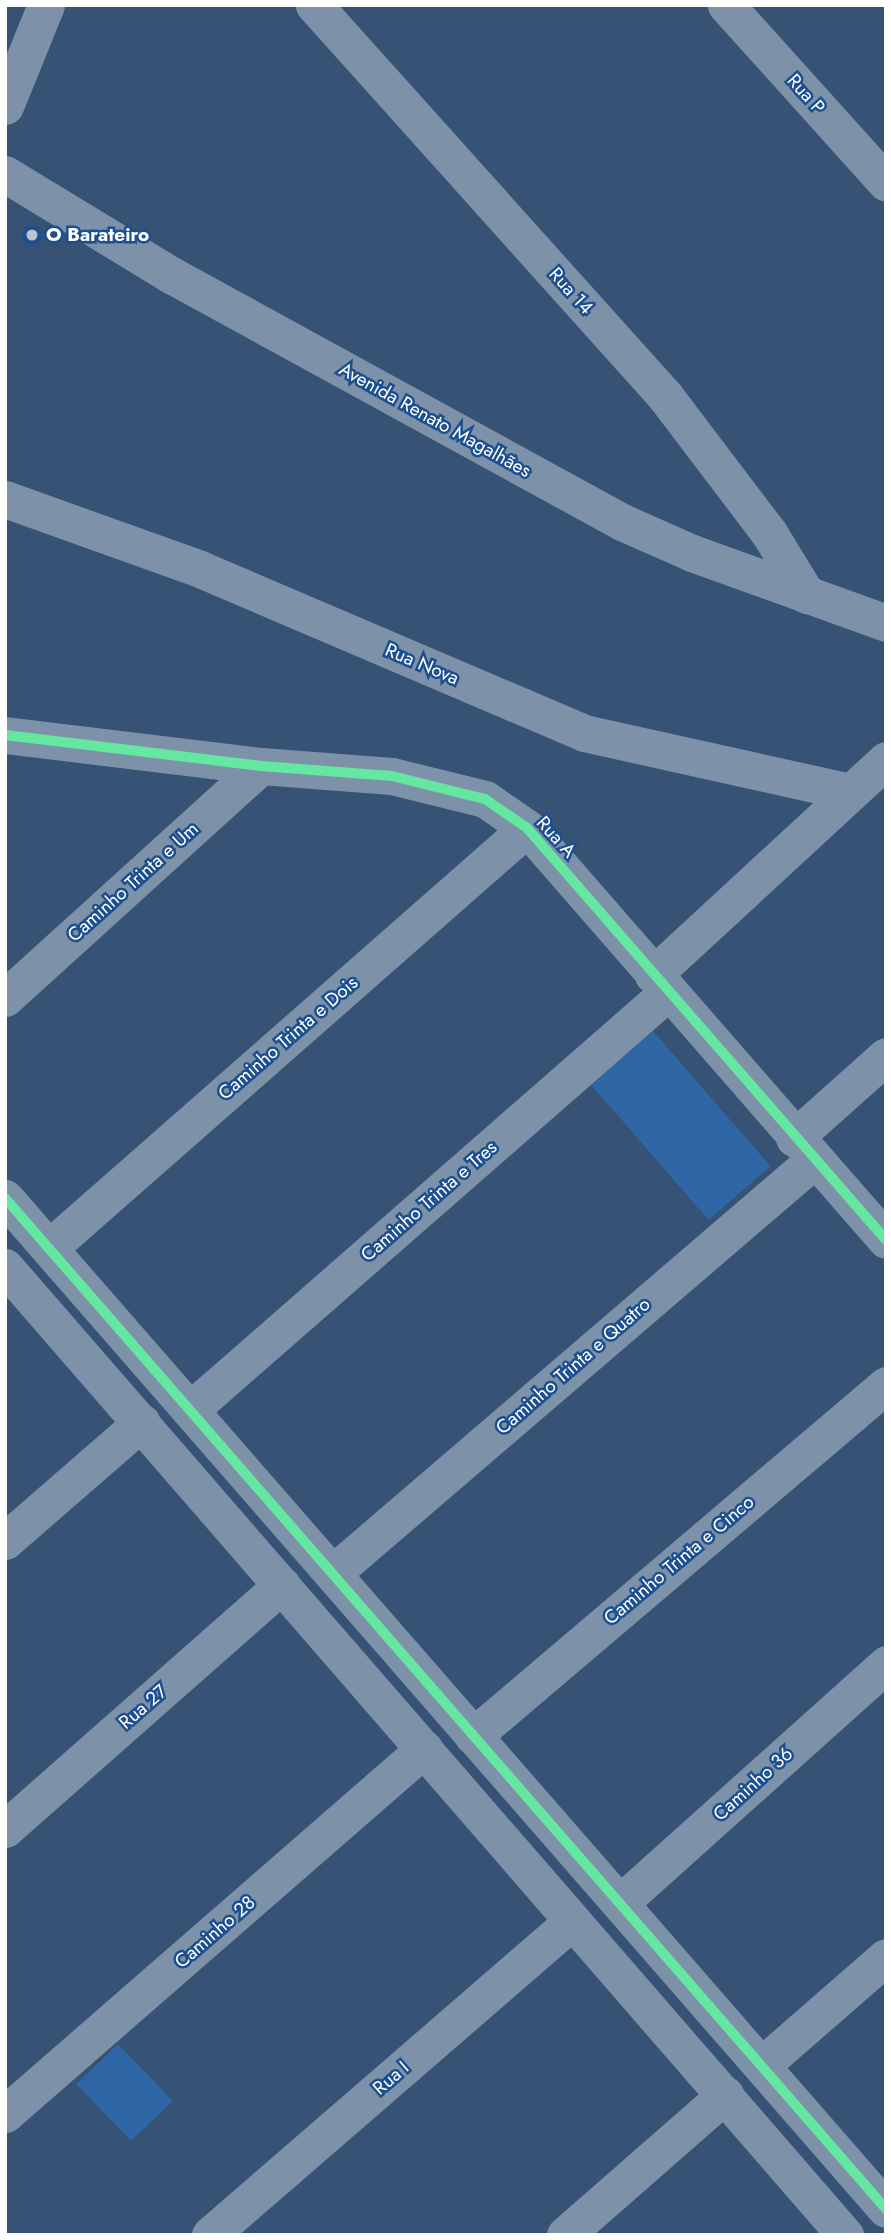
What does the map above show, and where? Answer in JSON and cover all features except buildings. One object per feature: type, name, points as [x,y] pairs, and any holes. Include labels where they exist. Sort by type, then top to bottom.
[{"type":"street","points":[[5,106],[46,5]]},
{"type":"street","name":"Rua 14","points":[[314,5],[665,396],[769,533],[807,595]]},
{"type":"street","name":"Rua P","points":[[726,5],[886,183]]},
{"type":"street","name":"Avenida Renato Magalhães","points":[[5,174],[173,275],[528,472],[692,553],[886,623]]},
{"type":"street","name":"Rua Nova","points":[[5,499],[200,569],[584,733],[850,792]]},
{"type":"street","name":"Rua A","points":[[5,734],[261,766],[392,776],[485,799],[527,828],[886,1240]]},
{"type":"street","name":"Caminho Trinta e Tres","points":[[190,1410],[661,984],[850,792],[886,760]]},
{"type":"street","name":"Caminho Trinta e Um","points":[[5,998],[261,766]]},
{"type":"street","name":"Caminho Trinta e Dois","points":[[50,1248],[527,828]]},
{"type":"street","name":"Caminho Trinta e Quatro","points":[[334,1572],[804,1149],[886,1056]]},
{"type":"street","points":[[5,1198],[247,1478],[334,1572],[473,1736],[886,2209]]},
{"type":"street","points":[[5,1267],[845,2235]]},
{"type":"street","name":"Caminho Trinta e Cinco","points":[[473,1736],[886,1385]]},
{"type":"street","points":[[5,1541],[142,1422]]},
{"type":"street","points":[[213,1506],[247,1478]]},
{"type":"street","name":"Rua 27","points":[[5,1829],[282,1585]]},
{"type":"street","name":"Caminho 36","points":[[620,1903],[886,1664]]},
{"type":"street","name":"Caminho 28","points":[[5,2114],[424,1749]]},
{"type":"street","name":"Rua I","points":[[210,2235],[572,1921]]},
{"type":"street","points":[[762,2066],[886,1956]]},
{"type":"street","points":[[565,2235],[726,2095]]},
{"type":"shaded area","points":[[653,1031],[770,1166],[709,1220],[591,1085]]},
{"type":"shaded area","points":[[118,2044],[173,2101],[131,2141],[76,2084]]},
{"type":"cycle path","points":[[5,735],[261,766],[392,776],[485,799],[527,828],[886,1240]]},
{"type":"cycle path","points":[[5,1198],[886,2209]]},
{"type":"place","name":"O Barateiro","points":[[32,235]]}]
